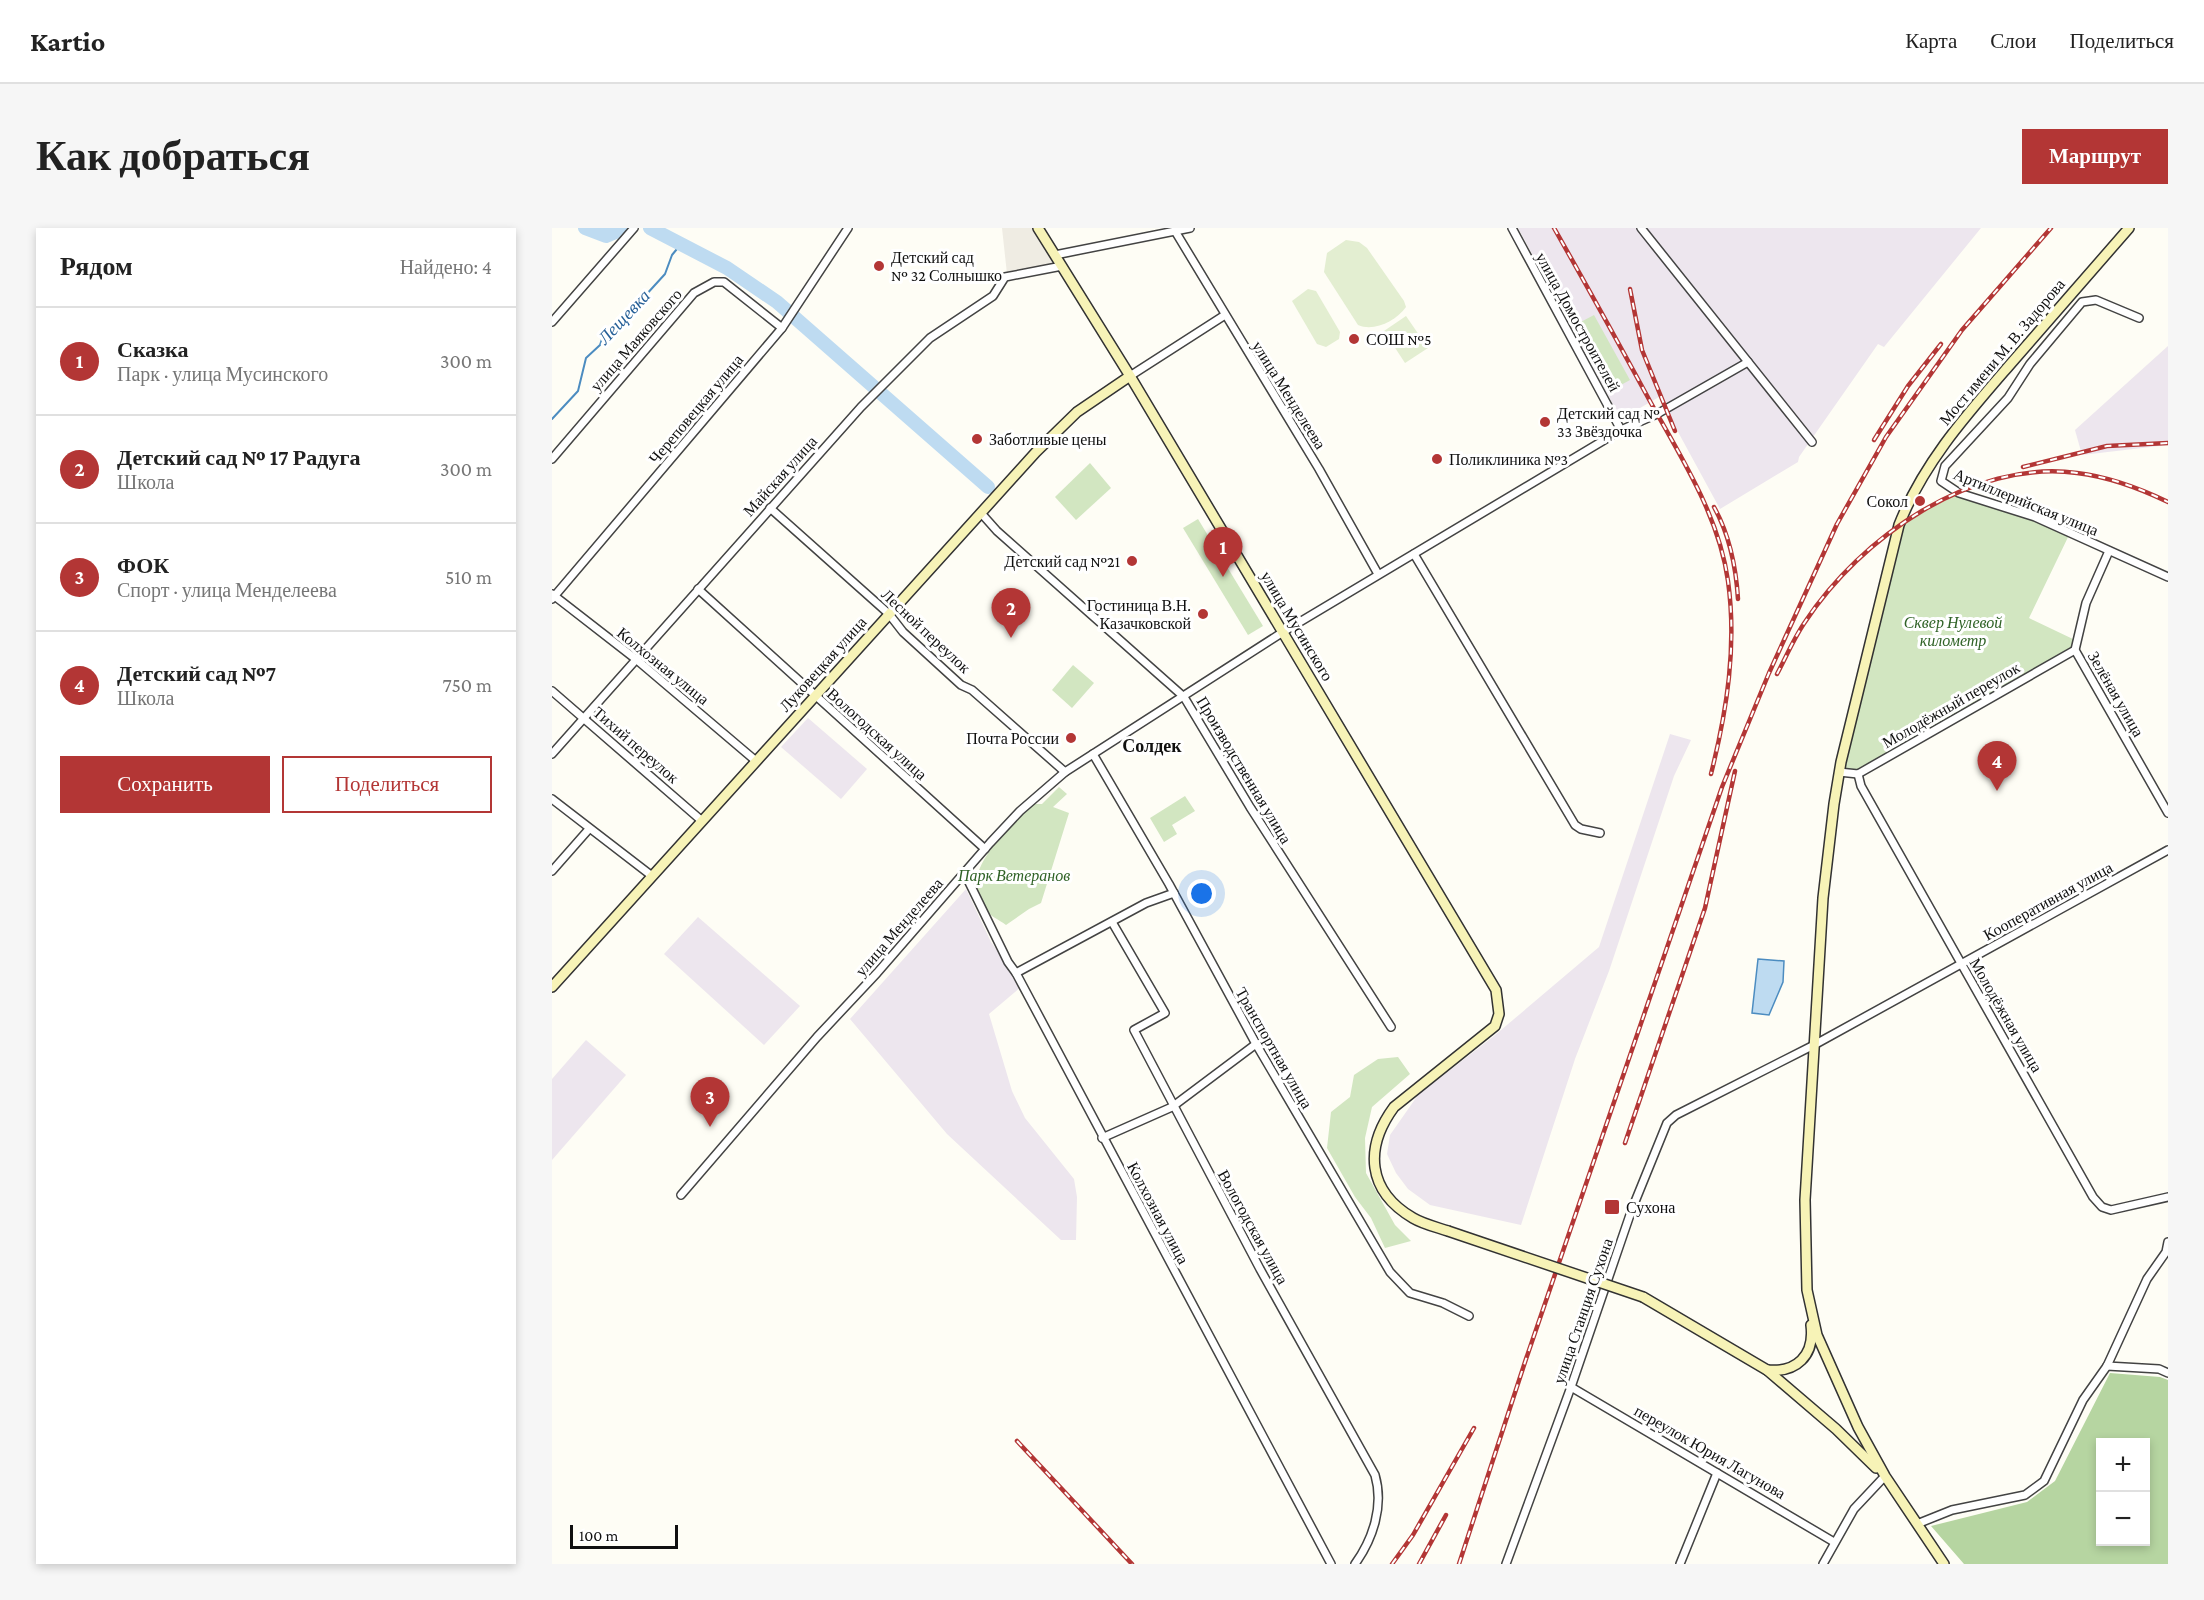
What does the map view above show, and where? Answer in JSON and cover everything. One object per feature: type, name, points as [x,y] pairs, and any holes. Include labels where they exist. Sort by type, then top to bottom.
[{"type":"street","points":[[552,322],[634,228]]},
{"type":"street","name":"Череповецкая улица","points":[[553,596],[782,328],[848,228]]},
{"type":"street","name":"улица Мусинского","points":[[1038,228],[1130,376],[1496,990],[1499,1014],[1495,1026],[1394,1107],[1381,1124],[1374,1144],[1374,1167],[1380,1187],[1395,1206],[1414,1219],[1643,1297],[1767,1370],[1836,1429],[1885,1476]]},
{"type":"street","points":[[1055,255],[1190,228]]},
{"type":"street","name":"улица Домостроителей","points":[[1512,228],[1621,430]]},
{"type":"street","points":[[1641,228],[1812,442]]},
{"type":"street","name":"Мост имени М. В. Задорова","points":[[1807,1290],[1805,1200],[1823,898],[1839,772],[1899,525],[1908,502],[1928,466],[1968,412],[2129,228]]},
{"type":"street","name":"улица Менделеева","points":[[1175,231],[1319,469],[1378,574]]},
{"type":"street","name":"Майская улица","points":[[552,754],[770,508],[892,376],[943,328],[993,296],[1005,277],[1062,266]]},
{"type":"street","name":"улица Маяковского","points":[[552,459],[694,293],[704,286],[724,282],[782,328]]},
{"type":"street","name":"Артиллерийская улица","points":[[2139,318],[2096,300],[2082,302],[2030,364],[2008,398],[1945,465],[1941,481],[1959,493],[2035,517],[2168,577]]},
{"type":"street","points":[[1130,376],[1225,315]]},
{"type":"street","name":"улица Менделеева","points":[[681,1196],[817,1037],[985,849],[1020,811],[1065,772],[1378,574],[1621,430],[1657,414],[1748,362]]},
{"type":"street","name":"Луковецкая улица","points":[[552,987],[1036,452],[1071,417],[1130,376]]},
{"type":"street","name":"Лесной переулок","points":[[770,508],[889,614],[903,632],[962,685],[972,690],[1065,772]]},
{"type":"street","name":"Производственная улица","points":[[981,513],[997,531],[1184,697],[1250,807],[1391,1027]]},
{"type":"street","name":"Зелёная улица","points":[[2109,551],[2086,603],[2075,650],[2168,813]]},
{"type":"street","points":[[1414,554],[1575,825],[1581,829],[1600,833]]},
{"type":"street","name":"Вологодская улица","points":[[698,590],[985,849]]},
{"type":"street","name":"Колхозная улица","points":[[553,596],[637,660],[756,761]]},
{"type":"street","name":"Молодёжный переулок","points":[[1858,774],[2075,650]]},
{"type":"street","name":"Тихий переулок","points":[[552,691],[702,821]]},
{"type":"street","name":"Транспортная улица","points":[[1093,754],[1174,893],[1256,1044],[1390,1272],[1410,1293],[1443,1303],[1469,1316]]},
{"type":"street","points":[[1839,772],[1858,774]]},
{"type":"street","name":"Молодёжная улица","points":[[1858,774],[1861,786],[2099,1204],[2106,1209],[2117,1210],[2168,1197]]},
{"type":"street","points":[[552,799],[652,876]]},
{"type":"street","points":[[552,871],[589,829]]},
{"type":"street","name":"Кооперативная улица","points":[[1814,1045],[2168,850]]},
{"type":"street","name":"Колхозная улица","points":[[964,873],[1004,954],[1331,1564]]},
{"type":"street","points":[[1016,973],[1146,903],[1174,893]]},
{"type":"street","name":"Вологодская улица","points":[[1112,922],[1165,1013],[1134,1030],[1172,1107],[1375,1475],[1378,1490],[1377,1515],[1368,1541],[1355,1564]]},
{"type":"street","points":[[1102,1138],[1172,1107],[1256,1044]]},
{"type":"street","name":"улица Станция Сухона","points":[[1506,1564],[1571,1387],[1632,1209],[1667,1123],[1676,1115],[1814,1045]]},
{"type":"street","points":[[1917,1524],[1952,1510],[2025,1495],[2044,1481],[2083,1400],[2107,1366],[2146,1279],[2167,1252],[2168,1242]]},
{"type":"street","points":[[1767,1370],[1784,1372],[1798,1364],[1808,1351],[1812,1331],[1807,1290]]},
{"type":"street","points":[[1807,1290],[1817,1335],[1834,1375],[1885,1476],[1944,1564]]},
{"type":"street","points":[[2107,1366],[2159,1369],[2168,1373]]},
{"type":"street","name":"переулок Юрия Лагунова","points":[[1571,1387],[1834,1542]]},
{"type":"street","points":[[1680,1564],[1718,1473]]},
{"type":"street","points":[[1823,1564],[1834,1542],[1863,1497],[1885,1476]]},
{"type":"shaded area","points":[[1002,228],[1033,228],[1055,264],[1007,274]]},
{"type":"shaded area","points":[[1518,228],[1981,228],[1884,347],[1878,344],[1799,457],[1798,462],[1720,509],[1659,397],[1621,419]]},
{"type":"shaded area","points":[[2168,346],[2168,445],[2082,455],[2075,430]]},
{"type":"shaded area","points":[[808,718],[867,769],[841,799],[781,747]]},
{"type":"shaded area","points":[[1670,734],[1691,740],[1674,776],[1609,971],[1575,1059],[1521,1225],[1430,1205],[1408,1189],[1396,1173],[1387,1154],[1390,1135],[1418,1095],[1494,1036],[1599,947]]},
{"type":"shaded area","points":[[966,889],[991,942],[1022,986],[989,1014],[1012,1091],[1025,1118],[1074,1179],[1077,1197],[1076,1240],[1061,1240],[947,1134],[850,1019]]},
{"type":"shaded area","points":[[698,917],[800,1006],[764,1045],[664,954]]},
{"type":"shaded area","points":[[586,1040],[626,1075],[552,1160],[552,1079]]},
{"type":"green space","points":[[1346,240],[1359,242],[1367,248],[1404,301],[1406,307],[1391,321],[1371,327],[1358,325],[1324,272],[1327,253]]},
{"type":"green space","points":[[1308,289],[1316,291],[1340,332],[1339,339],[1326,347],[1317,344],[1292,301]]},
{"type":"green space","points":[[1594,315],[1630,380],[1610,391],[1575,325]]},
{"type":"green space","points":[[1406,316],[1428,348],[1405,363],[1384,331]]},
{"type":"green space","points":[[1090,463],[1111,488],[1076,520],[1055,497]]},
{"type":"green space","name":"Сквер Нулевой километр","points":[[1959,493],[2070,533],[2029,618],[2075,640],[2075,650],[1858,774],[1839,772],[1899,525]]},
{"type":"green space","points":[[1198,519],[1263,626],[1248,635],[1183,528]]},
{"type":"green space","points":[[1073,665],[1094,683],[1072,708],[1052,690]]},
{"type":"green space","name":"Парк Ветеранов","points":[[1059,787],[1067,794],[1053,807],[1069,813],[1041,903],[1006,925],[984,909],[977,896],[976,882],[980,868],[988,853],[1030,804],[1042,804]]},
{"type":"green space","points":[[1185,796],[1195,811],[1172,825],[1177,834],[1164,842],[1150,818]]},
{"type":"green space","points":[[1398,1057],[1410,1074],[1372,1107],[1365,1138],[1366,1173],[1395,1225],[1411,1241],[1385,1248],[1371,1218],[1355,1197],[1327,1148],[1331,1112],[1350,1097],[1354,1075],[1378,1059]]},
{"type":"green space","points":[[2110,1373],[2160,1377],[2168,1380],[2168,1564],[1964,1564],[1931,1526],[2027,1502],[2055,1481]]},
{"type":"water","points":[[1758,959],[1784,961],[1783,982],[1769,1015],[1752,1013]]},
{"type":"waterway","name":"Лещевка","points":[[585,228],[606,236],[625,228]]},
{"type":"waterway","points":[[650,228],[727,268],[777,302],[988,487]]},
{"type":"waterway","name":"Лещевка","points":[[552,419],[578,391],[586,358],[600,345],[603,336],[614,330],[665,274],[672,255],[681,244]]},
{"type":"railway","points":[[1554,228],[1687,467],[1717,534],[1731,605],[1731,654],[1726,702],[1711,774]]},
{"type":"railway","points":[[1459,1564],[1526,1359],[1722,787],[1769,673],[1837,524],[1886,437],[1962,330],[2051,228]]},
{"type":"railway","points":[[1630,289],[1642,350],[1675,431]]},
{"type":"railway","points":[[1874,440],[1908,386],[1941,344]]},
{"type":"railway","points":[[2023,467],[2107,446],[2168,443]]},
{"type":"railway","points":[[1777,674],[1805,622],[1828,591],[1856,561],[1888,534],[1922,511],[1959,492],[1998,479],[2037,472],[2077,473],[2124,484],[2168,502]]},
{"type":"railway","points":[[1714,507],[1731,552],[1738,599]]},
{"type":"railway","points":[[1625,1143],[1705,908],[1735,771]]},
{"type":"railway","points":[[1392,1564],[1413,1535],[1474,1428]]},
{"type":"railway","points":[[1017,1441],[1132,1564]]},
{"type":"railway","points":[[1419,1564],[1446,1515]]},
{"type":"place","name":"Детский сад № 32 Солнышко","points":[[879,266]]},
{"type":"place","name":"СОШ №5","points":[[1354,339]]},
{"type":"place","name":"Детский сад № 33 Звёздочка","points":[[1545,422]]},
{"type":"place","name":"Заботливые цены","points":[[977,439]]},
{"type":"place","name":"Поликлиника №3","points":[[1437,459]]},
{"type":"place","name":"Сокол","points":[[1920,501]]},
{"type":"place","name":"Детский сад №21","points":[[1132,561]]},
{"type":"place","name":"Сказка","points":[[1223,577]]},
{"type":"place","name":"Гостиница В.Н. Казачковской","points":[[1203,614]]},
{"type":"place","name":"Детский сад № 17 Радуга","points":[[1011,638]]},
{"type":"place","name":"Почта России","points":[[1071,738]]},
{"type":"place","name":"Детский сад №7","points":[[1997,791]]},
{"type":"place","name":"ФОК","points":[[710,1127]]},
{"type":"place","name":"Сухона","points":[[1612,1207]]},
{"type":"district","name":"Солдек","points":[[1152,746]]}]
